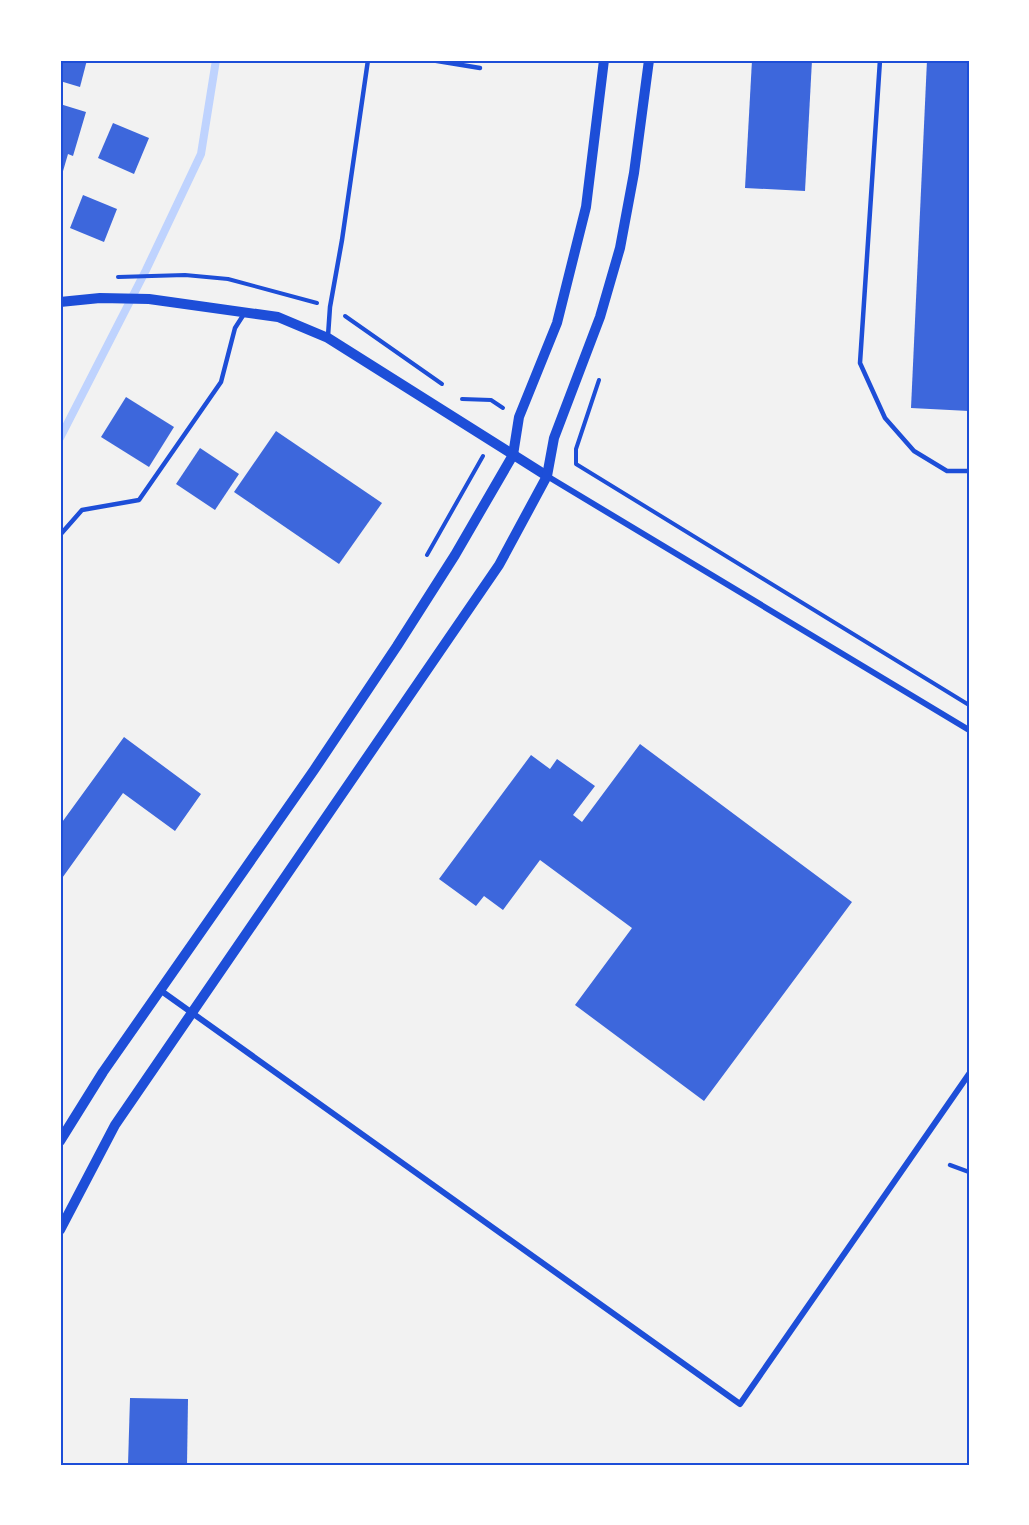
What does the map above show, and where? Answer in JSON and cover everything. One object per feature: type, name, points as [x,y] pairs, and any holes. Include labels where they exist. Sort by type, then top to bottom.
[{"type":"street","points":[[60,1141],[103,1072],[391,656],[455,555],[513,455],[519,417],[556,323],[586,207],[604,60]]},
{"type":"street","points":[[60,1230],[116,1125],[499,565],[547,476],[554,438],[600,317],[620,248],[634,173],[649,60]]},
{"type":"street","points":[[60,302],[100,298],[149,299],[278,317],[328,338],[547,476],[969,730]]},
{"type":"street","points":[[160,990],[740,1404],[969,1074]]},
{"type":"lane","points":[[328,338],[330,307],[368,60]]},
{"type":"lane","points":[[431,60],[480,68]]},
{"type":"lane","points":[[880,60],[860,363],[885,418],[914,451],[947,471],[969,471]]},
{"type":"lane","points":[[60,535],[81,510],[139,501],[221,382],[235,328],[245,312]]},
{"type":"lane","points":[[950,1165],[969,1172]]},
{"type":"path","points":[[599,380],[576,449],[576,464],[969,705]]},
{"type":"path","points":[[427,555],[483,456],[474,450]]},
{"type":"building","points":[[60,60],[87,60],[80,87],[60,81]]},
{"type":"building","points":[[752,60],[812,60],[805,191],[745,188]]},
{"type":"building","points":[[927,60],[969,60],[969,411],[911,408]]},
{"type":"building","points":[[60,104],[86,112],[73,156],[68,154],[61,178]]},
{"type":"building","points":[[113,123],[149,138],[134,174],[98,158]]},
{"type":"building","points":[[83,195],[117,209],[104,242],[70,228]]},
{"type":"building","points":[[126,397],[174,427],[149,467],[101,437]]},
{"type":"building","points":[[276,431],[382,503],[339,564],[234,492]]},
{"type":"building","points":[[200,448],[239,474],[215,510],[176,484]]},
{"type":"building","points":[[124,737],[201,794],[175,831],[123,793],[60,881],[60,825]]},
{"type":"building","points":[[640,744],[852,902],[704,1101],[575,1005],[632,928],[540,860],[503,910],[484,896],[476,906],[439,879],[531,755],[550,769],[557,759],[595,786],[573,815],[582,822]]},
{"type":"building","points":[[130,1398],[188,1399],[187,1465],[128,1465]]},
{"type":"waterway","points":[[60,438],[146,270],[201,154],[216,60]]}]
